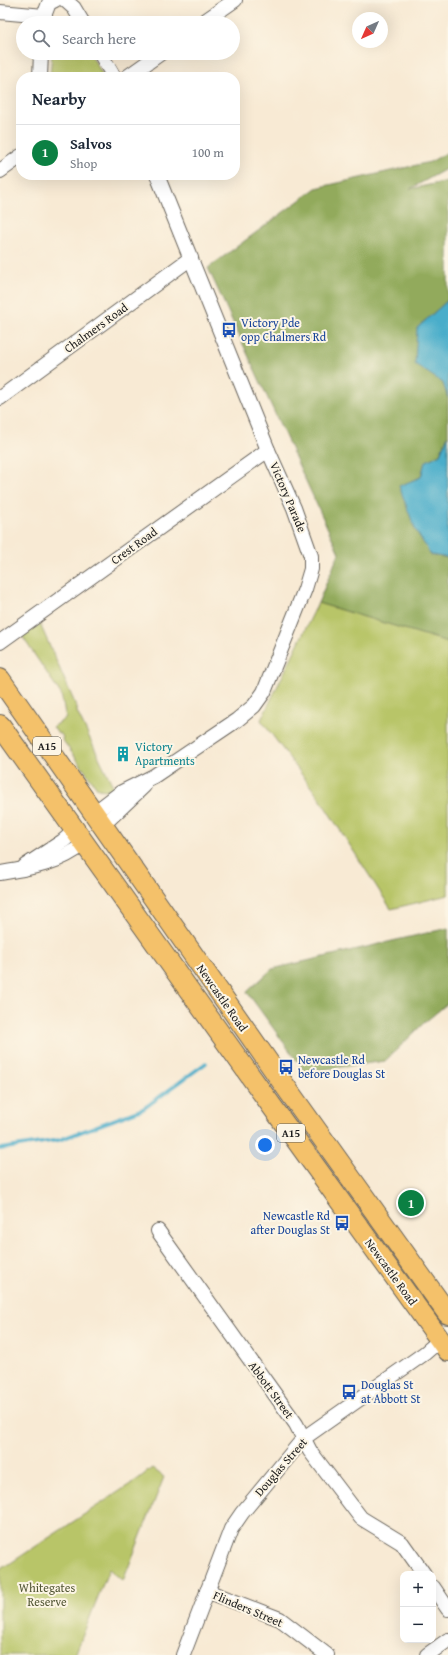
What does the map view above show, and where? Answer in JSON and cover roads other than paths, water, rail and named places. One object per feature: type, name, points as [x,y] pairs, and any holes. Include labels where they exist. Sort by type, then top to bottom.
[{"type":"highway","name":"Newcastle Road","points":[[0,679],[285,1087],[448,1314]]},
{"type":"highway","name":"Newcastle Road","points":[[0,724],[281,1119],[446,1342]]},
{"type":"highway","points":[[80,837],[98,819]]},
{"type":"street","points":[[45,16],[49,3],[56,0]]},
{"type":"street","points":[[65,0],[74,8],[79,16]]},
{"type":"street","points":[[212,16],[234,0]]},
{"type":"street","points":[[0,12],[22,16]]},
{"type":"street","points":[[40,72],[41,60]]},
{"type":"street","points":[[104,60],[111,72]]},
{"type":"street","points":[[134,72],[150,60]]},
{"type":"street","points":[[0,171],[16,160]]},
{"type":"street","name":"Victory Parade","points":[[98,819],[154,776],[238,720],[260,699],[305,589],[311,569],[311,556],[294,508],[268,450],[159,180]]},
{"type":"street","name":"Chalmers Road","points":[[0,398],[191,258]]},
{"type":"street","name":"Crest Road","points":[[0,642],[268,450]]},
{"type":"street","points":[[5,872],[38,858],[80,837]]},
{"type":"street","name":"Abbott Street","points":[[158,1231],[290,1416],[304,1438],[310,1451],[361,1518],[402,1543],[422,1571]]},
{"type":"street","name":"Douglas Street","points":[[182,1655],[231,1530],[242,1513],[304,1438],[425,1353],[446,1342]]},
{"type":"street","points":[[436,1591],[448,1609]]},
{"type":"street","name":"Flinders Street","points":[[207,1592],[280,1619],[326,1655]]},
{"type":"street","points":[[427,1655],[448,1640]]},
{"type":"water","points":[[448,300],[448,398],[443,383],[415,364],[417,328]]},
{"type":"water","points":[[448,436],[448,558],[431,555],[415,529],[399,486],[421,477],[425,462],[440,454]]},
{"type":"waterway","points":[[0,1149],[59,1140],[143,1109],[206,1063]]},
{"type":"place","name":"Victory Pde opp Chalmers Rd","points":[[229,330]]},
{"type":"place","name":"Victory Apartments","points":[[123,754]]},
{"type":"place","name":"Newcastle Rd before Douglas St","points":[[286,1067]]},
{"type":"place","name":"Salvos","points":[[411,1203]]},
{"type":"place","name":"Newcastle Rd after Douglas St","points":[[342,1223]]},
{"type":"place","name":"Douglas St at Abbott St","points":[[349,1392]]},
{"type":"park label","name":"Whitegates Reserve","points":[[47,1595]]}]
